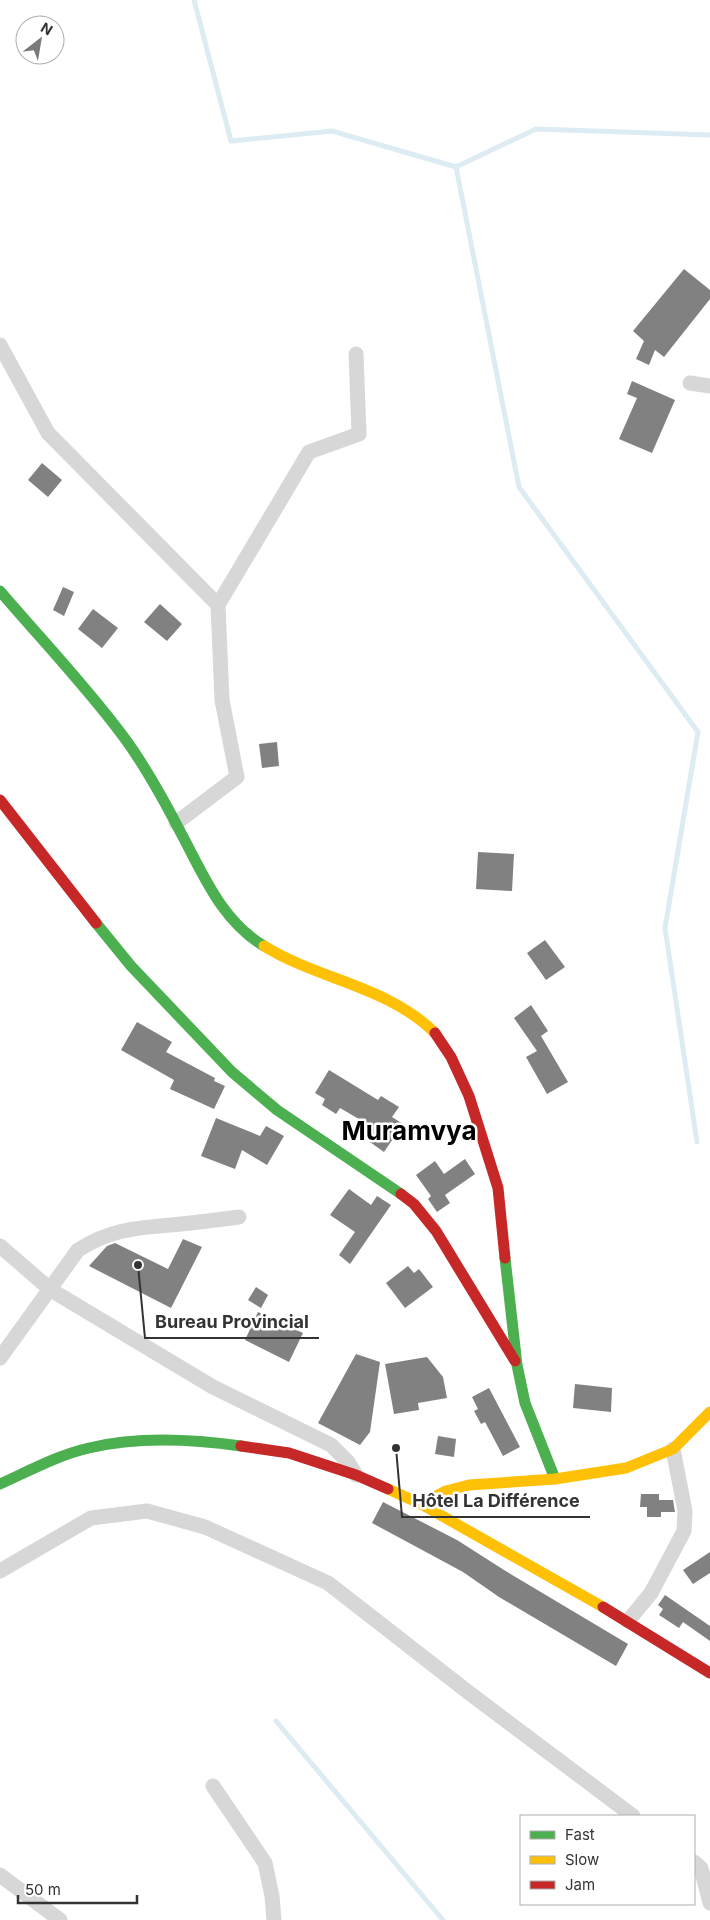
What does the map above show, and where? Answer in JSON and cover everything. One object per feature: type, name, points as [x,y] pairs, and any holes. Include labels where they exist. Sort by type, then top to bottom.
[{"type":"main road","points":[[0,591],[124,737],[176,823],[212,894],[230,919],[248,937],[276,954],[347,981],[396,1003],[420,1018],[437,1035],[451,1057],[475,1114],[498,1188],[518,1365],[525,1402],[555,1479]]},
{"type":"main road","points":[[0,800],[52,869],[131,966],[232,1072],[276,1110],[342,1156],[388,1184],[414,1204],[436,1231],[518,1365]]},
{"type":"main road","points":[[421,1504],[446,1491],[470,1485],[555,1479],[626,1468],[674,1449],[710,1412]]},
{"type":"main road","points":[[0,1484],[42,1465],[88,1448],[130,1441],[205,1441],[289,1453],[356,1475],[421,1504],[628,1621],[710,1673]]},
{"type":"street","points":[[0,345],[48,433],[218,605]]},
{"type":"street","points":[[176,823],[236,777],[222,700],[218,605],[309,452],[358,434],[356,354]]},
{"type":"street","points":[[690,383],[710,386]]},
{"type":"street","points":[[0,1358],[51,1290],[78,1250],[97,1238],[117,1231],[150,1226],[239,1217]]},
{"type":"street","points":[[0,1246],[51,1290],[213,1387],[331,1446],[348,1462],[356,1475]]},
{"type":"street","points":[[628,1621],[651,1593],[684,1531],[685,1511],[674,1449]]},
{"type":"street","points":[[0,1571],[91,1518],[147,1511],[205,1526],[328,1583],[632,1815]]},
{"type":"street","points":[[213,1786],[265,1863],[272,1896],[274,1920]]},
{"type":"street","points":[[695,1863],[702,1868],[710,1903]]},
{"type":"street","points":[[0,1876],[60,1920]]},
{"type":"building","points":[[684,269],[710,290],[710,299],[664,357],[655,350],[649,365],[636,359],[644,341],[633,331]]},
{"type":"building","points":[[632,381],[675,400],[652,453],[619,439],[637,398],[627,394]]},
{"type":"building","points":[[42,463],[62,480],[48,497],[28,480]]},
{"type":"building","points":[[63,587],[74,592],[64,616],[53,610]]},
{"type":"building","points":[[160,604],[182,624],[167,641],[144,622]]},
{"type":"building","points":[[93,609],[118,628],[102,648],[78,629]]},
{"type":"building","points":[[277,742],[279,766],[262,768],[259,744]]},
{"type":"building","points":[[478,852],[514,854],[512,891],[476,889]]},
{"type":"building","points":[[545,940],[565,967],[546,980],[527,953]]},
{"type":"building","points":[[531,1005],[548,1031],[541,1036],[568,1082],[547,1094],[526,1057],[537,1051],[514,1018]]},
{"type":"building","points":[[137,1022],[172,1042],[166,1052],[215,1078],[214,1081],[225,1086],[214,1109],[170,1089],[174,1080],[121,1050]]},
{"type":"building","points":[[329,1070],[378,1100],[381,1096],[399,1107],[392,1117],[403,1124],[384,1152],[367,1140],[371,1134],[361,1128],[364,1122],[340,1108],[336,1114],[322,1105],[325,1099],[315,1093]]},
{"type":"building","points":[[216,1118],[260,1136],[266,1126],[284,1136],[267,1165],[242,1150],[235,1169],[201,1156]]},
{"type":"building","points":[[465,1159],[475,1174],[445,1195],[450,1203],[437,1212],[428,1199],[431,1196],[416,1175],[435,1161],[444,1174]]},
{"type":"building","points":[[349,1189],[371,1205],[377,1196],[391,1205],[350,1264],[339,1255],[355,1232],[330,1215]]},
{"type":"building","points":[[183,1239],[202,1247],[171,1308],[89,1266],[107,1246],[115,1243],[168,1269]]},
{"type":"building","points":[[408,1266],[414,1273],[419,1269],[433,1287],[405,1308],[386,1283]]},
{"type":"building","points":[[256,1287],[268,1295],[261,1308],[248,1300]]},
{"type":"building","points":[[258,1312],[303,1333],[289,1362],[245,1340]]},
{"type":"building","points":[[356,1354],[380,1362],[370,1432],[360,1445],[318,1423]]},
{"type":"building","points":[[427,1357],[443,1377],[447,1398],[418,1403],[419,1410],[394,1414],[385,1364]]},
{"type":"building","points":[[575,1384],[612,1388],[611,1412],[573,1408]]},
{"type":"building","points":[[489,1388],[520,1447],[503,1456],[485,1422],[481,1424],[474,1411],[478,1409],[472,1397]]},
{"type":"building","points":[[438,1436],[456,1439],[454,1457],[435,1454]]},
{"type":"building","points":[[641,1494],[659,1494],[659,1500],[673,1500],[675,1512],[661,1512],[661,1517],[647,1517],[647,1507],[640,1507]]},
{"type":"building","points":[[383,1502],[457,1540],[628,1644],[616,1666],[499,1597],[463,1572],[372,1523]]},
{"type":"building","points":[[710,1552],[710,1573],[693,1584],[683,1570]]},
{"type":"building","points":[[665,1595],[710,1626],[710,1641],[683,1622],[679,1628],[659,1615],[663,1609],[658,1605]]},
{"type":"waterway","points":[[194,0],[231,141],[332,131],[456,167],[536,129],[710,135]]},
{"type":"waterway","points":[[456,167],[519,487],[698,732],[665,928],[697,1142]]},
{"type":"waterway","points":[[276,1721],[443,1920]]},
{"type":"traffic: fast","points":[[0,591],[109,717],[154,784],[207,882],[225,911],[249,936],[264,946]]},
{"type":"traffic: fast","points":[[96,923],[131,966],[232,1072],[277,1110],[401,1194]]},
{"type":"traffic: fast","points":[[505,1258],[517,1365],[525,1403],[555,1479]]},
{"type":"traffic: fast","points":[[0,1484],[66,1455],[108,1444],[146,1440],[184,1440],[241,1446]]},
{"type":"traffic: slow","points":[[264,946],[285,958],[396,1004],[416,1017],[435,1033]]},
{"type":"traffic: slow","points":[[421,1504],[446,1491],[469,1485],[555,1479],[626,1468],[673,1449],[710,1412]]},
{"type":"traffic: slow","points":[[388,1489],[421,1504],[603,1607]]},
{"type":"traffic: jam","points":[[0,800],[96,923]]},
{"type":"traffic: jam","points":[[435,1033],[451,1057],[469,1096],[498,1188],[505,1258]]},
{"type":"traffic: jam","points":[[401,1194],[414,1204],[436,1231],[515,1361]]},
{"type":"traffic: jam","points":[[241,1446],[289,1453],[356,1475],[388,1489]]},
{"type":"traffic: jam","points":[[603,1607],[710,1673]]},
{"type":"place","name":"Bureau Provincial","points":[[138,1265]]},
{"type":"place","name":"Hôtel La Différence","points":[[396,1448]]},
{"type":"district","name":"Muramvya","points":[[409,1130]]}]
